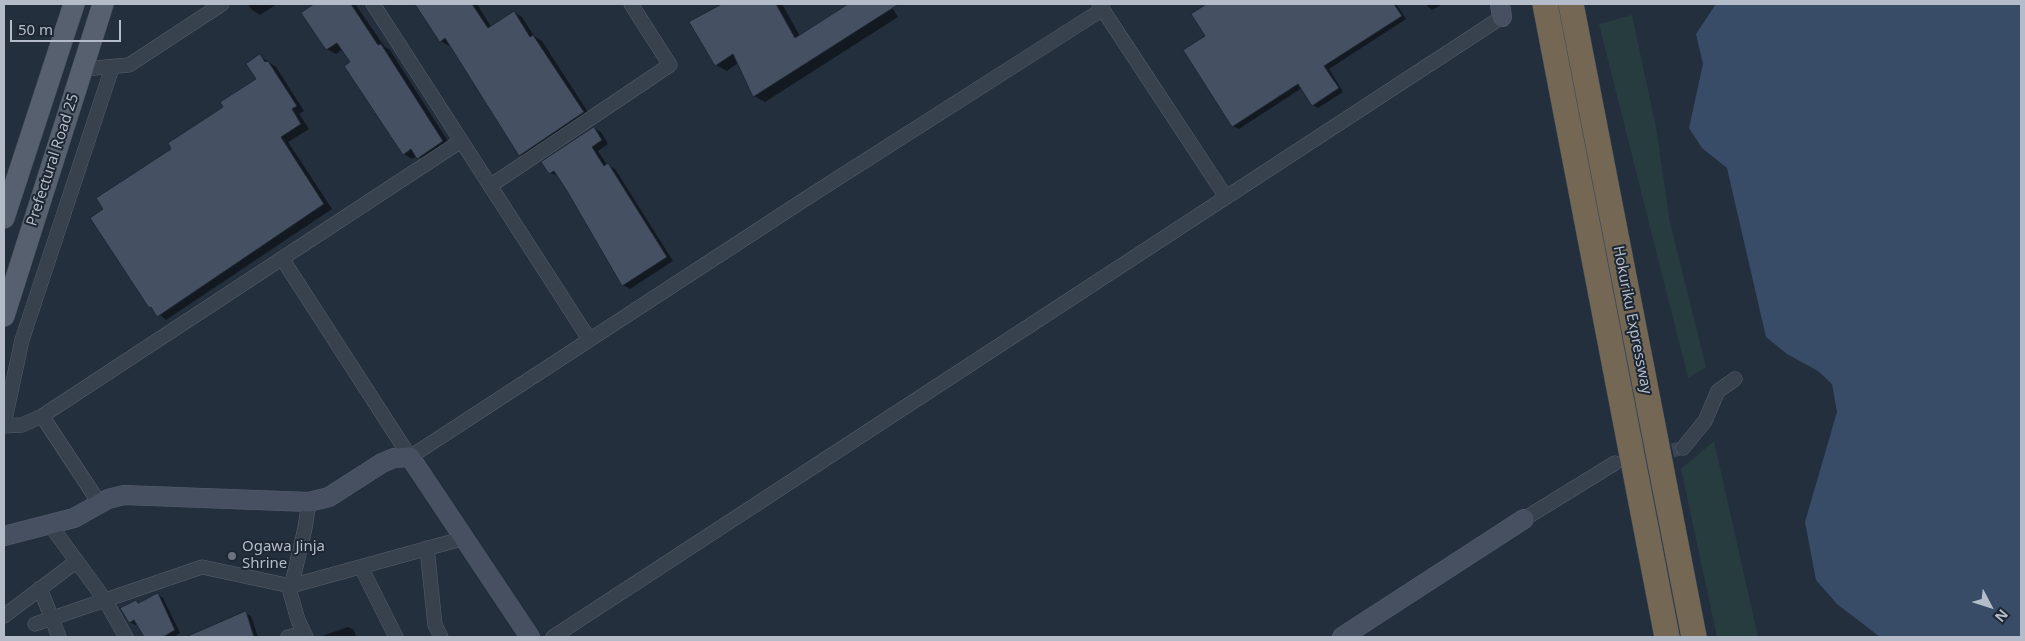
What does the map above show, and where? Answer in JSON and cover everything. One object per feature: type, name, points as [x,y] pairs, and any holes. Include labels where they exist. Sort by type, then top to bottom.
[{"type":"highway","name":"Hokuriku Expressway","points":[[1545,4],[1667,637]]},
{"type":"highway","name":"Hokuriku Expressway","points":[[1571,4],[1694,637]]},
{"type":"main road","name":"Prefectural Road 25","points":[[4,218],[74,4]]},
{"type":"main road","name":"Prefectural Road 25","points":[[4,316],[103,4]]},
{"type":"street","points":[[83,69],[112,68],[129,65],[222,4]]},
{"type":"street","points":[[373,4],[589,340]]},
{"type":"street","points":[[490,186],[670,65],[631,4]]},
{"type":"street","points":[[4,536],[51,526],[74,518],[100,504],[124,495],[309,502],[329,497],[382,463],[394,458],[410,457],[1101,6],[1226,197]]},
{"type":"street","points":[[553,637],[1226,197],[1501,10]]},
{"type":"street","points":[[112,68],[22,340],[4,425],[22,425],[42,416],[461,142]]},
{"type":"street","points":[[283,260],[410,457],[530,637]]},
{"type":"street","points":[[1683,448],[1705,421],[1718,391],[1736,379]]},
{"type":"street","points":[[42,416],[100,504]]},
{"type":"street","points":[[1342,637],[1524,519],[1615,463]]},
{"type":"street","points":[[288,637],[305,635],[298,620],[290,592],[306,528],[309,502]]},
{"type":"street","points":[[51,526],[105,600],[126,637]]},
{"type":"street","points":[[35,624],[202,567],[291,586],[465,538]]},
{"type":"street","points":[[427,548],[435,625],[440,637]]},
{"type":"street","points":[[4,616],[77,561]]},
{"type":"street","points":[[361,567],[396,637]]},
{"type":"street","points":[[40,588],[59,637]]},
{"type":"green space","points":[[1632,15],[1656,127],[1670,223],[1706,367],[1688,378],[1599,24]]},
{"type":"green space","points":[[1714,441],[1758,637],[1717,637],[1681,469]]},
{"type":"water","points":[[1716,4],[2021,4],[2021,637],[1880,637],[1837,604],[1816,580],[1805,522],[1837,412],[1832,384],[1818,371],[1787,354],[1766,337],[1727,168],[1702,148],[1689,128],[1703,64],[1696,34]]},
{"type":"building","points":[[314,4],[351,4],[378,45],[381,44],[443,141],[417,159],[411,149],[403,155],[344,66],[350,62],[337,43],[326,50],[301,13]]},
{"type":"building","points":[[415,4],[472,4],[488,28],[514,11],[530,37],[533,35],[584,112],[519,156],[445,38],[440,42]]},
{"type":"building","points":[[722,4],[776,4],[795,38],[848,4],[899,4],[753,97],[733,54],[715,66],[689,22]]},
{"type":"building","points":[[1207,4],[1394,4],[1402,16],[1324,66],[1339,88],[1312,106],[1298,84],[1232,127],[1183,50],[1205,36],[1191,14]]},
{"type":"building","points":[[260,54],[265,62],[268,61],[297,106],[292,109],[301,124],[281,137],[324,204],[157,317],[151,307],[149,308],[90,218],[103,209],[96,198],[171,149],[168,143],[223,107],[220,102],[256,79],[246,64]]},
{"type":"building","points":[[594,127],[602,140],[592,147],[604,166],[608,163],[667,257],[622,286],[554,171],[549,174],[541,162]]},
{"type":"building","points":[[158,593],[175,630],[163,637],[144,637],[134,620],[129,623],[120,608],[136,600],[138,603]]},
{"type":"building","points":[[246,611],[254,637],[186,637]]},
{"type":"tunnel","points":[[1652,455],[1683,448]]},
{"type":"place","name":"Ogawa Jinja Shrine","points":[[232,556]]}]
